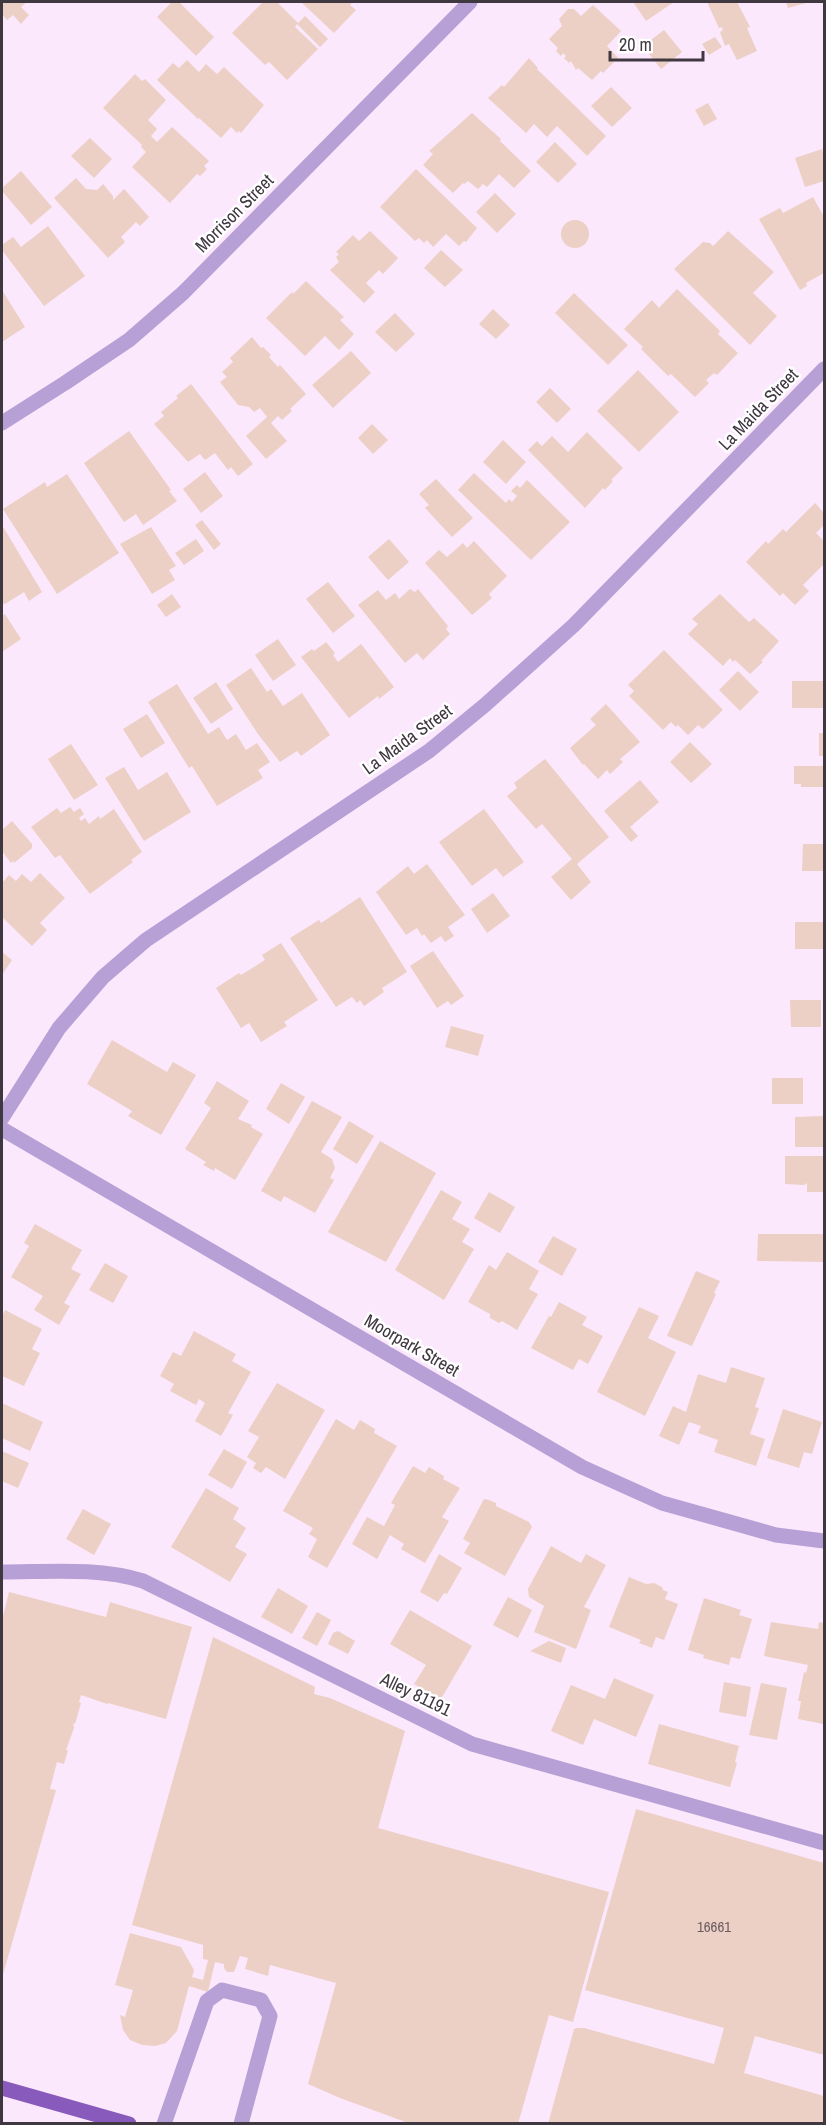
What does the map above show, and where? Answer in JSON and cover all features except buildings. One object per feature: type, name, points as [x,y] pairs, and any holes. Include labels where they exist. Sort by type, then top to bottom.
[{"type":"main road","points":[[2,2088],[129,2124]]},
{"type":"street","name":"Morrison Street","points":[[2,423],[129,340],[183,293],[470,2]]},
{"type":"street","name":"La Maida Street","points":[[2,1118],[59,1028],[103,977],[146,940],[429,751],[485,705],[574,625],[825,369]]},
{"type":"street","name":"Moorpark Street","points":[[2,1129],[582,1467],[662,1503],[776,1535],[825,1541]]},
{"type":"street","name":"Alley 81191","points":[[2,1572],[99,1572],[121,1574],[143,1581],[472,1744],[825,1843]]},
{"type":"street","points":[[164,2124],[207,2001],[222,1990],[261,2000],[270,2016],[241,2124]]}]
